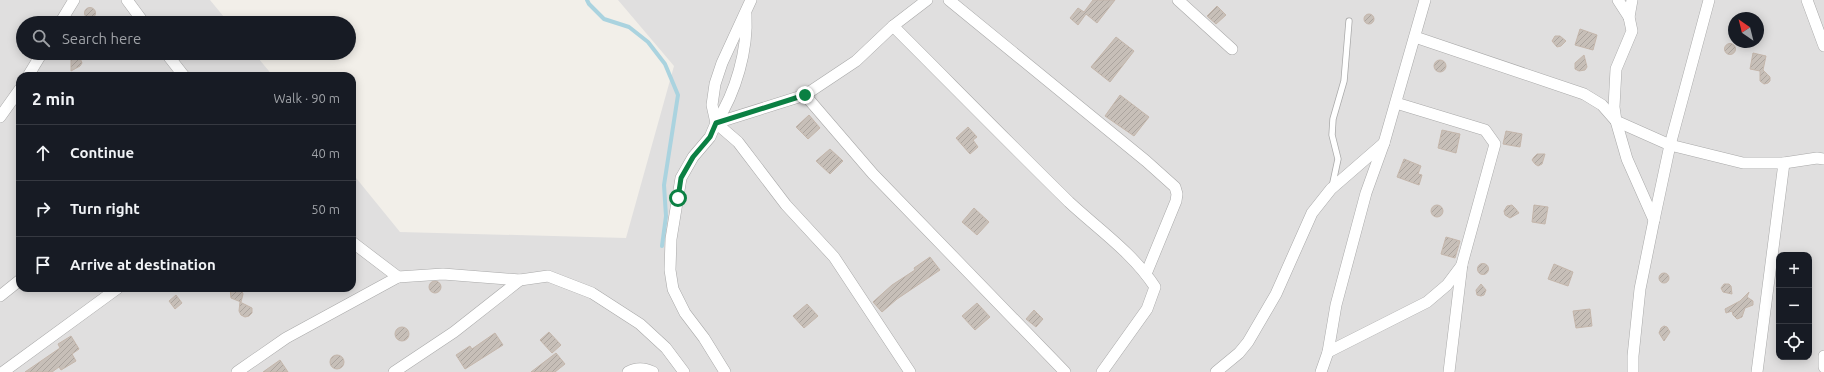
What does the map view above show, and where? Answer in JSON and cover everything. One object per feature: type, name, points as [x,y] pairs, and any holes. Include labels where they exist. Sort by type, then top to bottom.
[{"type":"street","points":[[64,16],[74,0]]},
{"type":"street","points":[[127,0],[139,16]]},
{"type":"street","points":[[751,0],[722,63],[715,84],[712,105],[716,123],[738,142],[786,205],[834,257],[910,372]]},
{"type":"street","points":[[716,123],[805,95],[856,61],[893,26],[927,0]]},
{"type":"street","points":[[949,0],[1146,161],[1175,187],[1177,194],[1176,201],[1146,274]]},
{"type":"street","points":[[1178,0],[1232,49]]},
{"type":"street","points":[[1321,372],[1328,352],[1336,305],[1366,193],[1384,143],[1425,0]]},
{"type":"street","points":[[1618,0],[1629,17],[1632,31],[1616,69],[1614,107],[1616,121],[1627,159],[1654,220]]},
{"type":"street","points":[[1629,17],[1632,0]]},
{"type":"street","points":[[1633,372],[1633,356],[1640,289],[1654,220],[1670,145],[1710,0]]},
{"type":"street","points":[[1807,0],[1824,46]]},
{"type":"street","points":[[725,372],[704,338],[685,313],[673,289],[670,270],[671,238],[681,178],[693,157],[710,137],[716,123],[726,107],[739,68],[747,32],[746,12]]},
{"type":"street","points":[[893,26],[1070,202],[1136,262],[1155,287],[1147,309],[1102,372]]},
{"type":"street","points":[[1415,37],[1584,94],[1602,105],[1616,121],[1670,145],[1742,163],[1784,163],[1817,158],[1824,159]]},
{"type":"street","points":[[30,72],[38,60]]},
{"type":"street","points":[[171,60],[181,72]]},
{"type":"street","points":[[0,117],[16,95]]},
{"type":"street","points":[[805,95],[872,174],[1065,372]]},
{"type":"street","points":[[1396,103],[1485,130],[1495,144],[1462,264],[1449,372]]},
{"type":"street","points":[[1216,372],[1239,353],[1248,342],[1276,294],[1312,213],[1331,190],[1384,143]]},
{"type":"street","points":[[1758,372],[1784,163]]},
{"type":"street","points":[[356,245],[398,277]]},
{"type":"street","points":[[1328,352],[1427,302],[1447,285],[1462,264]]},
{"type":"street","points":[[236,372],[286,338],[398,277],[442,274],[520,280],[548,276],[592,293],[640,324],[666,348],[684,372]]},
{"type":"street","points":[[394,372],[454,332],[520,280]]},
{"type":"street","points":[[0,296],[16,283]]},
{"type":"street","points":[[3,372],[113,292]]},
{"type":"street","points":[[1824,356],[1824,367]]},
{"type":"street","points":[[628,372],[645,368],[653,372]]},
{"type":"lane","points":[[1331,190],[1338,159],[1332,135],[1333,119],[1344,82],[1349,21]]},
{"type":"shaded area","points":[[0,0],[210,0],[223,16],[16,16],[16,60],[260,60],[270,72],[16,72],[16,292],[356,292],[356,178],[400,232],[626,238],[674,66],[618,0],[1824,0],[1824,372],[0,372]]},
{"type":"building","points":[[1093,0],[1115,0],[1097,23],[1086,14],[1078,25],[1070,18],[1078,8],[1084,12]]},
{"type":"building","points":[[1217,6],[1226,15],[1216,24],[1207,16]]},
{"type":"building","points":[[90,7],[95,11],[94,16],[86,16],[84,13],[86,9]]},
{"type":"building","points":[[1367,14],[1371,14],[1373,15],[1373,23],[1367,24],[1364,21],[1364,17]]},
{"type":"building","points":[[1580,29],[1597,35],[1593,50],[1575,45]]},
{"type":"building","points":[[1555,36],[1560,36],[1566,41],[1561,46],[1557,47],[1552,41]]},
{"type":"building","points":[[1116,37],[1134,51],[1110,82],[1091,67]]},
{"type":"building","points":[[1728,44],[1728,48],[1735,48],[1734,53],[1732,54],[1728,54],[1725,51],[1725,47]]},
{"type":"building","points":[[1753,53],[1766,56],[1763,70],[1770,77],[1770,81],[1768,83],[1764,84],[1760,81],[1760,71],[1750,69]]},
{"type":"building","points":[[1584,55],[1587,67],[1585,70],[1579,71],[1575,69],[1575,63]]},
{"type":"building","points":[[71,60],[81,60],[82,63],[80,66],[71,71]]},
{"type":"building","points":[[1440,60],[1444,62],[1446,66],[1444,70],[1440,72],[1436,70],[1434,66],[1436,62]]},
{"type":"building","points":[[1120,95],[1149,117],[1134,136],[1105,116]]},
{"type":"building","points":[[809,115],[820,128],[808,139],[796,127]]},
{"type":"building","points":[[968,127],[977,137],[973,140],[978,147],[970,154],[956,138]]},
{"type":"building","points":[[1442,130],[1460,134],[1456,153],[1438,148]]},
{"type":"building","points":[[1506,131],[1522,134],[1520,147],[1503,144]]},
{"type":"building","points":[[830,149],[843,161],[830,174],[816,161]]},
{"type":"building","points":[[1537,154],[1545,154],[1542,164],[1538,166],[1532,160]]},
{"type":"building","points":[[1404,159],[1421,166],[1418,174],[1422,175],[1419,185],[1397,177]]},
{"type":"building","points":[[1435,205],[1439,205],[1443,211],[1439,217],[1435,217],[1431,213],[1431,209]]},
{"type":"building","points":[[1512,205],[1519,213],[1510,218],[1505,215],[1504,211],[1507,206]]},
{"type":"building","points":[[1534,205],[1548,207],[1545,224],[1532,222]]},
{"type":"building","points":[[974,208],[989,222],[977,235],[962,222]]},
{"type":"building","points":[[1446,237],[1460,241],[1455,258],[1441,254]]},
{"type":"building","points":[[930,257],[940,270],[897,299],[882,312],[873,302],[892,285],[915,270],[914,268]]},
{"type":"building","points":[[1483,263],[1487,265],[1489,269],[1487,273],[1483,275],[1479,273],[1477,269],[1479,265]]},
{"type":"building","points":[[1554,264],[1573,272],[1568,286],[1548,279]]},
{"type":"building","points":[[1662,273],[1666,273],[1668,274],[1668,282],[1662,283],[1659,280],[1659,276]]},
{"type":"building","points":[[433,281],[437,281],[441,287],[437,293],[433,293],[429,289],[429,285]]},
{"type":"building","points":[[1481,284],[1486,290],[1484,295],[1481,296],[1477,295],[1476,290]]},
{"type":"building","points":[[1724,284],[1729,284],[1731,286],[1732,294],[1723,292],[1721,288]]},
{"type":"building","points":[[230,292],[242,292],[241,302],[231,298]]},
{"type":"building","points":[[1749,292],[1747,297],[1753,301],[1753,305],[1745,308],[1742,317],[1737,319],[1733,315],[1732,311],[1726,313],[1725,309],[1740,301]]},
{"type":"building","points":[[176,295],[182,303],[175,309],[169,301]]},
{"type":"building","points":[[240,302],[252,308],[252,313],[249,316],[245,317],[241,315],[239,311]]},
{"type":"building","points":[[977,303],[990,317],[975,330],[962,316]]},
{"type":"building","points":[[807,304],[818,316],[804,328],[793,316]]},
{"type":"building","points":[[1590,309],[1592,326],[1576,328],[1573,311]]},
{"type":"building","points":[[1034,310],[1043,319],[1036,327],[1026,319]]},
{"type":"building","points":[[1664,326],[1667,327],[1670,332],[1664,341],[1659,333],[1661,328]]},
{"type":"building","points":[[402,327],[407,329],[409,334],[407,339],[402,341],[397,339],[395,334],[397,329]]},
{"type":"building","points":[[549,332],[561,345],[552,353],[540,340]]},
{"type":"building","points":[[495,333],[503,345],[465,369],[456,355],[470,346],[472,349]]},
{"type":"building","points":[[71,336],[79,349],[72,354],[76,361],[61,370],[59,367],[52,372],[25,372],[60,348],[58,344]]},
{"type":"building","points":[[556,353],[565,364],[555,372],[531,372]]},
{"type":"building","points":[[337,355],[342,357],[344,362],[342,367],[337,369],[332,367],[330,362],[332,357]]},
{"type":"building","points":[[280,360],[288,372],[263,372]]},
{"type":"waterway","points":[[587,0],[604,19],[629,27],[648,42],[665,64],[678,95],[664,185],[666,216],[662,246]]},
{"type":"route","points":[[678,198],[681,178],[693,157],[710,137],[716,123],[805,95]]}]
